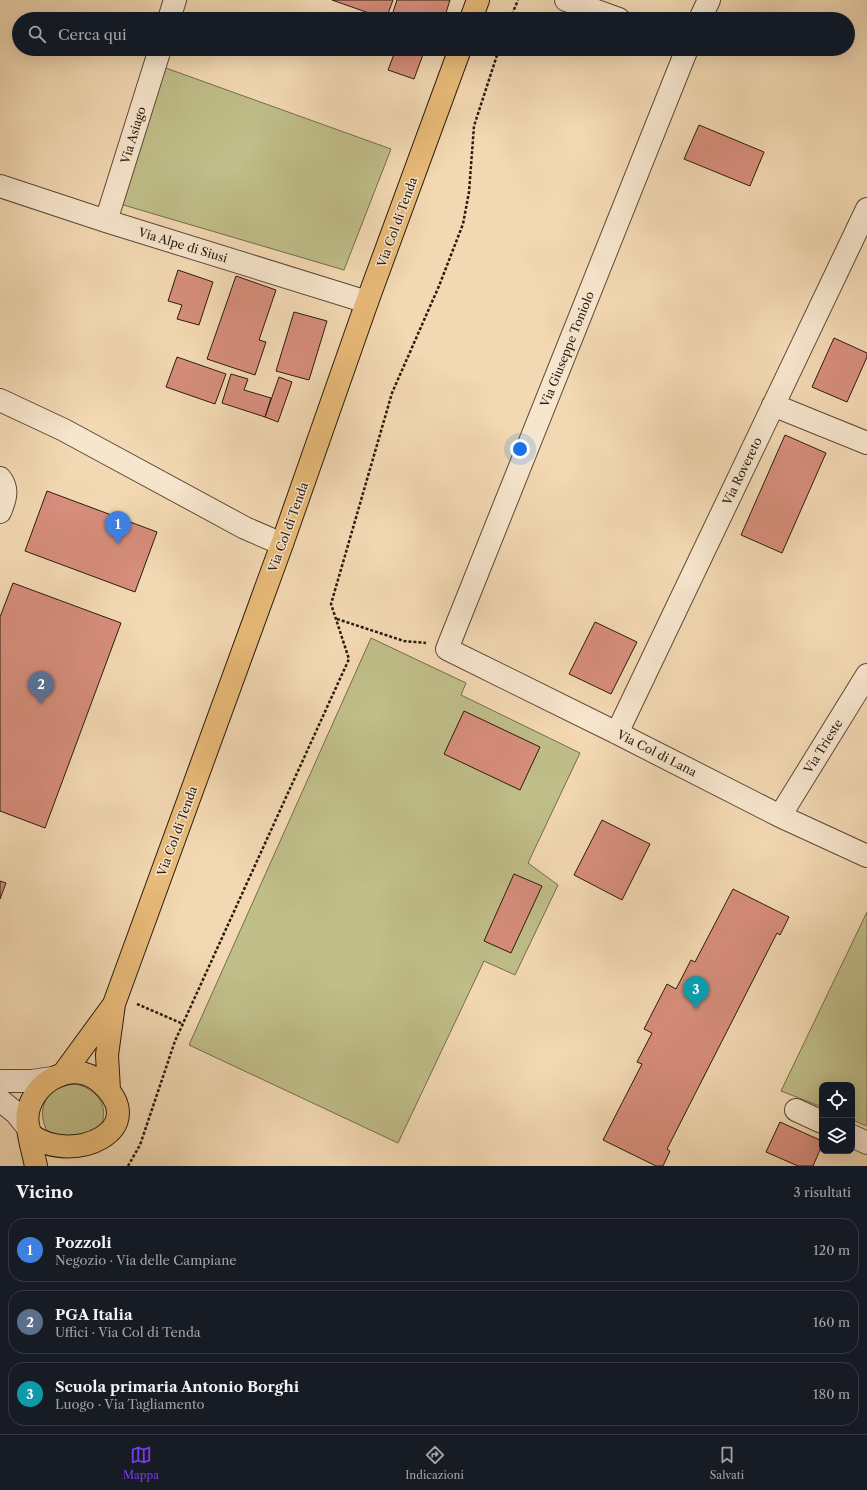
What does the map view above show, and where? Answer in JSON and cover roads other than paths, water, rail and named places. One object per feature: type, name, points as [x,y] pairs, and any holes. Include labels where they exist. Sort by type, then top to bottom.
[{"type":"main road","points":[[474,12],[478,0]]},
{"type":"main road","name":"Via Col di Tenda","points":[[109,1090],[107,1054],[116,1000],[282,544],[367,302],[457,56]]},
{"type":"main road","name":"Via Col di Tenda","points":[[36,1166],[28,1114],[32,1099],[40,1087],[58,1076],[116,1000]]},
{"type":"main road","name":"Via Col di Tenda","points":[[30,1132],[39,1149],[52,1158],[67,1163],[82,1164],[97,1156],[108,1146],[116,1133],[118,1118],[116,1103],[109,1090],[96,1079],[80,1073],[58,1076]]},
{"type":"street","points":[[171,12],[175,0]]},
{"type":"street","points":[[566,0],[599,12]]},
{"type":"street","points":[[703,12],[708,0]]},
{"type":"street","name":"Via Asiago","points":[[106,222],[158,56]]},
{"type":"street","name":"Via Giuseppe Toniolo","points":[[447,649],[684,56]]},
{"type":"street","name":"Via Alpe di Siusi","points":[[0,186],[106,222],[367,302]]},
{"type":"street","name":"Via Rovereto","points":[[617,733],[867,209]]},
{"type":"street","points":[[0,400],[64,430],[245,528],[282,544]]},
{"type":"street","points":[[773,405],[867,442]]},
{"type":"street","points":[[0,478],[6,488],[5,499],[0,512]]},
{"type":"street","name":"Via Col di Lana","points":[[447,649],[780,816],[867,856]]},
{"type":"street","name":"Via Trieste","points":[[780,816],[867,675]]},
{"type":"street","points":[[0,1081],[32,1081],[58,1076]]},
{"type":"street","points":[[0,1100],[16,1113],[30,1132]]},
{"type":"street","points":[[796,1110],[819,1121]]},
{"type":"street","points":[[855,1137],[867,1143]]},
{"type":"place","name":"Pozzoli","points":[[118,544]]},
{"type":"place","name":"PGA Italia","points":[[41,704]]},
{"type":"place","name":"Scuola primaria Antonio Borghi","points":[[696,1009]]}]
